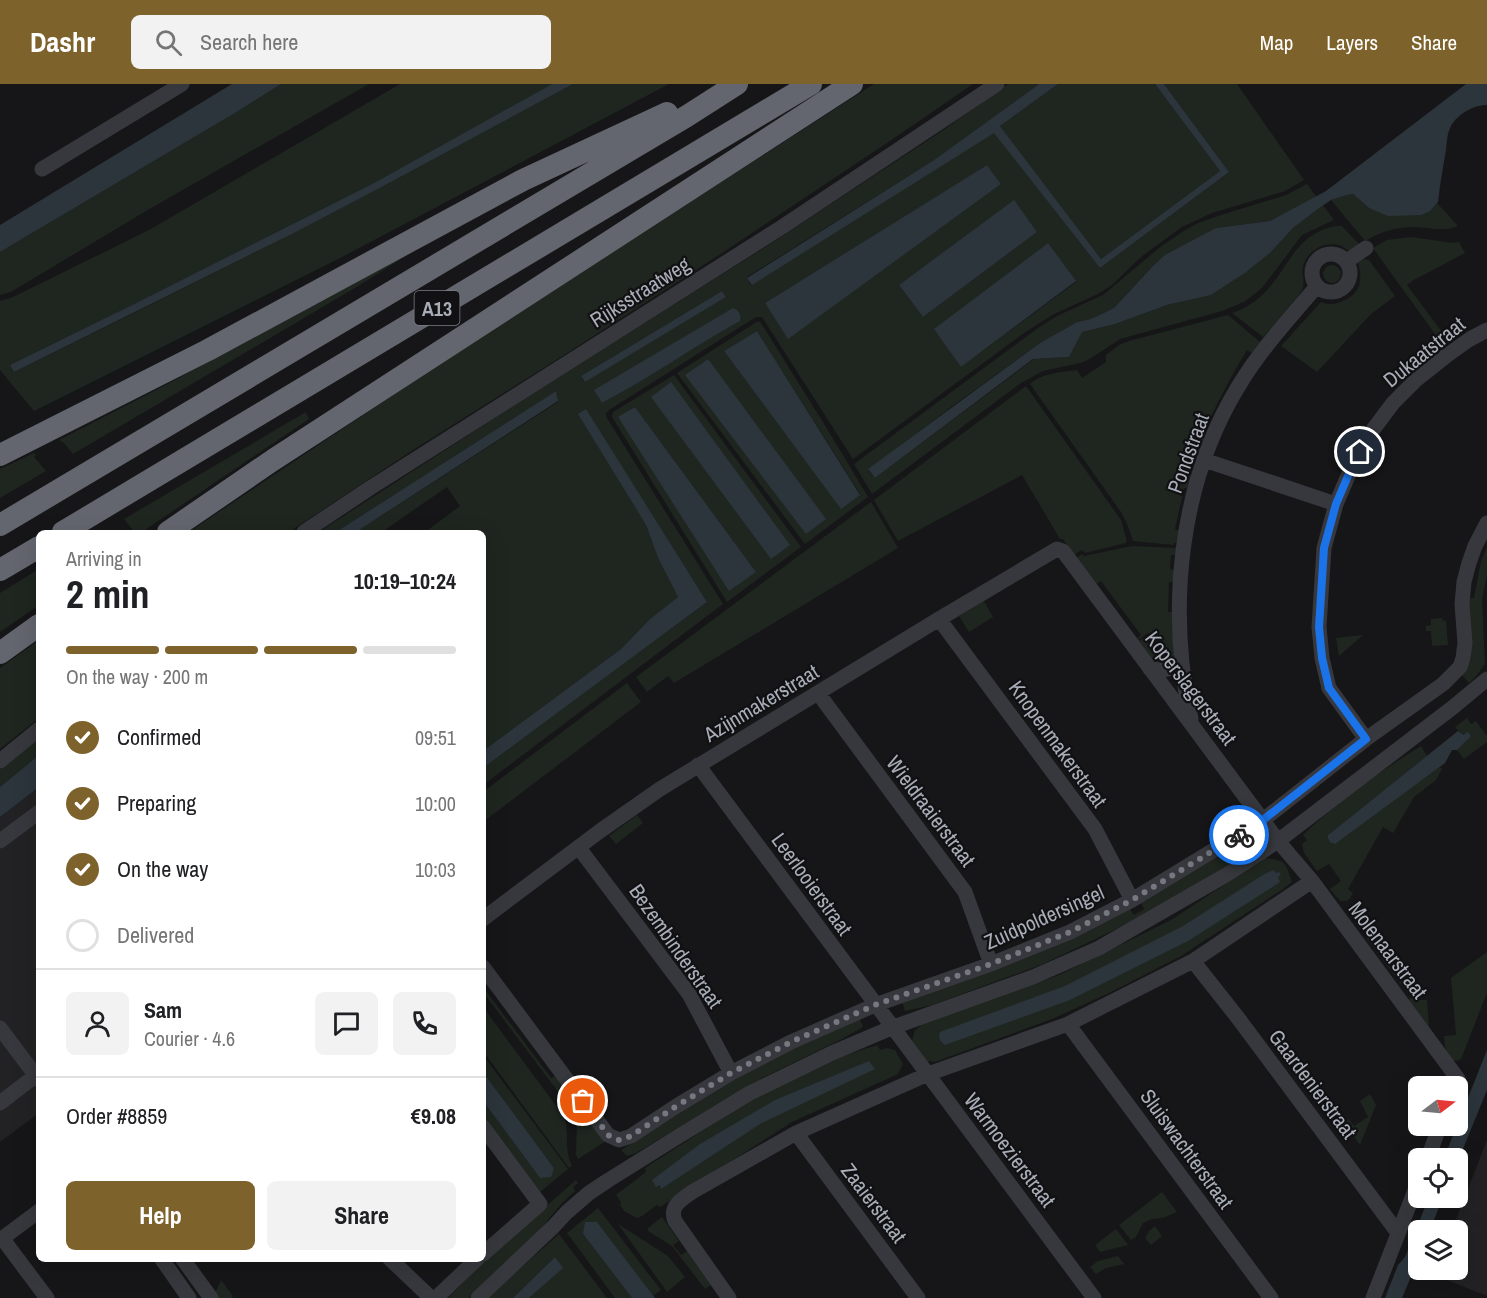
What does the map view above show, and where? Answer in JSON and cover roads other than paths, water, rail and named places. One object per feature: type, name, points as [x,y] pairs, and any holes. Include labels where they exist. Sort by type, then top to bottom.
[{"type":"highway","points":[[0,455],[208,350],[523,180],[728,84]]},
{"type":"highway","name":"A13","points":[[0,525],[677,122],[737,84]]},
{"type":"highway","name":"A13","points":[[66,530],[811,84]]},
{"type":"highway","name":"A13","points":[[171,530],[273,460],[852,84]]},
{"type":"highway","points":[[0,570],[36,549]]},
{"type":"highway","points":[[0,653],[36,627]]},
{"type":"street","points":[[42,169],[182,84]]},
{"type":"street","name":"Rijksstraatweg","points":[[307,530],[782,227],[997,84]]},
{"type":"street","points":[[1347,261],[1366,248]]},
{"type":"street","points":[[1328,253],[1342,256],[1347,261],[1350,278],[1343,288],[1332,292],[1321,290],[1317,286],[1311,273],[1316,260],[1328,253]]},
{"type":"street","name":"Pondstraat","points":[[1192,724],[1181,663],[1180,580],[1190,514],[1204,460],[1237,389],[1267,344],[1317,286]]},
{"type":"street","name":"Dukaatstraat","points":[[1366,739],[1329,688],[1322,658],[1319,627],[1324,548],[1336,504],[1365,444],[1393,403],[1417,379],[1470,339],[1487,330]]},
{"type":"street","points":[[1204,460],[1336,504]]},
{"type":"street","name":"Zuidpoldersingel","points":[[486,971],[608,1135],[619,1140],[631,1136],[731,1073],[791,1042],[875,1005],[991,964],[1070,932],[1132,900],[1263,820],[1366,739],[1443,684],[1460,667],[1465,643],[1462,604],[1464,582],[1475,546],[1487,523]]},
{"type":"street","name":"Azijnmakerstraat","points":[[486,917],[600,831],[698,765],[1052,551],[1057,549],[1064,551],[1070,560]]},
{"type":"street","name":"Koperslagerstraat","points":[[1070,560],[1278,841]]},
{"type":"street","name":"Knopenmakerstraat","points":[[939,619],[1095,829],[1132,900]]},
{"type":"street","points":[[1150,669],[1171,670],[1181,663]]},
{"type":"street","points":[[478,1298],[567,1212],[607,1181],[750,1093],[832,1053],[891,1028],[1033,977],[1099,948],[1226,875],[1278,841],[1487,679]]},
{"type":"street","name":"Wieldraaierstraat","points":[[818,693],[965,892],[991,964]]},
{"type":"street","points":[[0,761],[36,731]]},
{"type":"street","name":"Leerlooierstraat","points":[[698,765],[891,1028]]},
{"type":"street","points":[[0,841],[36,814]]},
{"type":"street","name":"Molenaarstraat","points":[[1278,841],[1312,881],[1456,1076]]},
{"type":"street","name":"Bezembinderstraat","points":[[579,848],[689,994],[731,1073]]},
{"type":"street","points":[[729,1298],[672,1216],[677,1203],[692,1191],[796,1133],[928,1074],[1068,1024],[1193,961],[1312,881]]},
{"type":"street","name":"Gaardenierstraat","points":[[1193,961],[1398,1233]]},
{"type":"street","name":"Sluiswachterstraat","points":[[1068,1024],[1271,1298]]},
{"type":"street","points":[[0,1028],[36,1075]]},
{"type":"street","name":"Warmoezierstraat","points":[[891,1028],[928,1074],[1094,1298]]},
{"type":"street","points":[[0,1103],[36,1079]]},
{"type":"street","points":[[486,1131],[540,1204],[486,1251]]},
{"type":"street","name":"Zaaierstraat","points":[[796,1133],[918,1298]]},
{"type":"street","points":[[1373,1298],[1408,1208]]},
{"type":"street","points":[[36,1213],[1,1239],[47,1298]]},
{"type":"street","points":[[164,1262],[189,1298]]},
{"type":"street","points":[[185,1262],[211,1298]]},
{"type":"street","points":[[393,1262],[431,1298]]},
{"type":"street","points":[[436,1298],[474,1262]]}]
